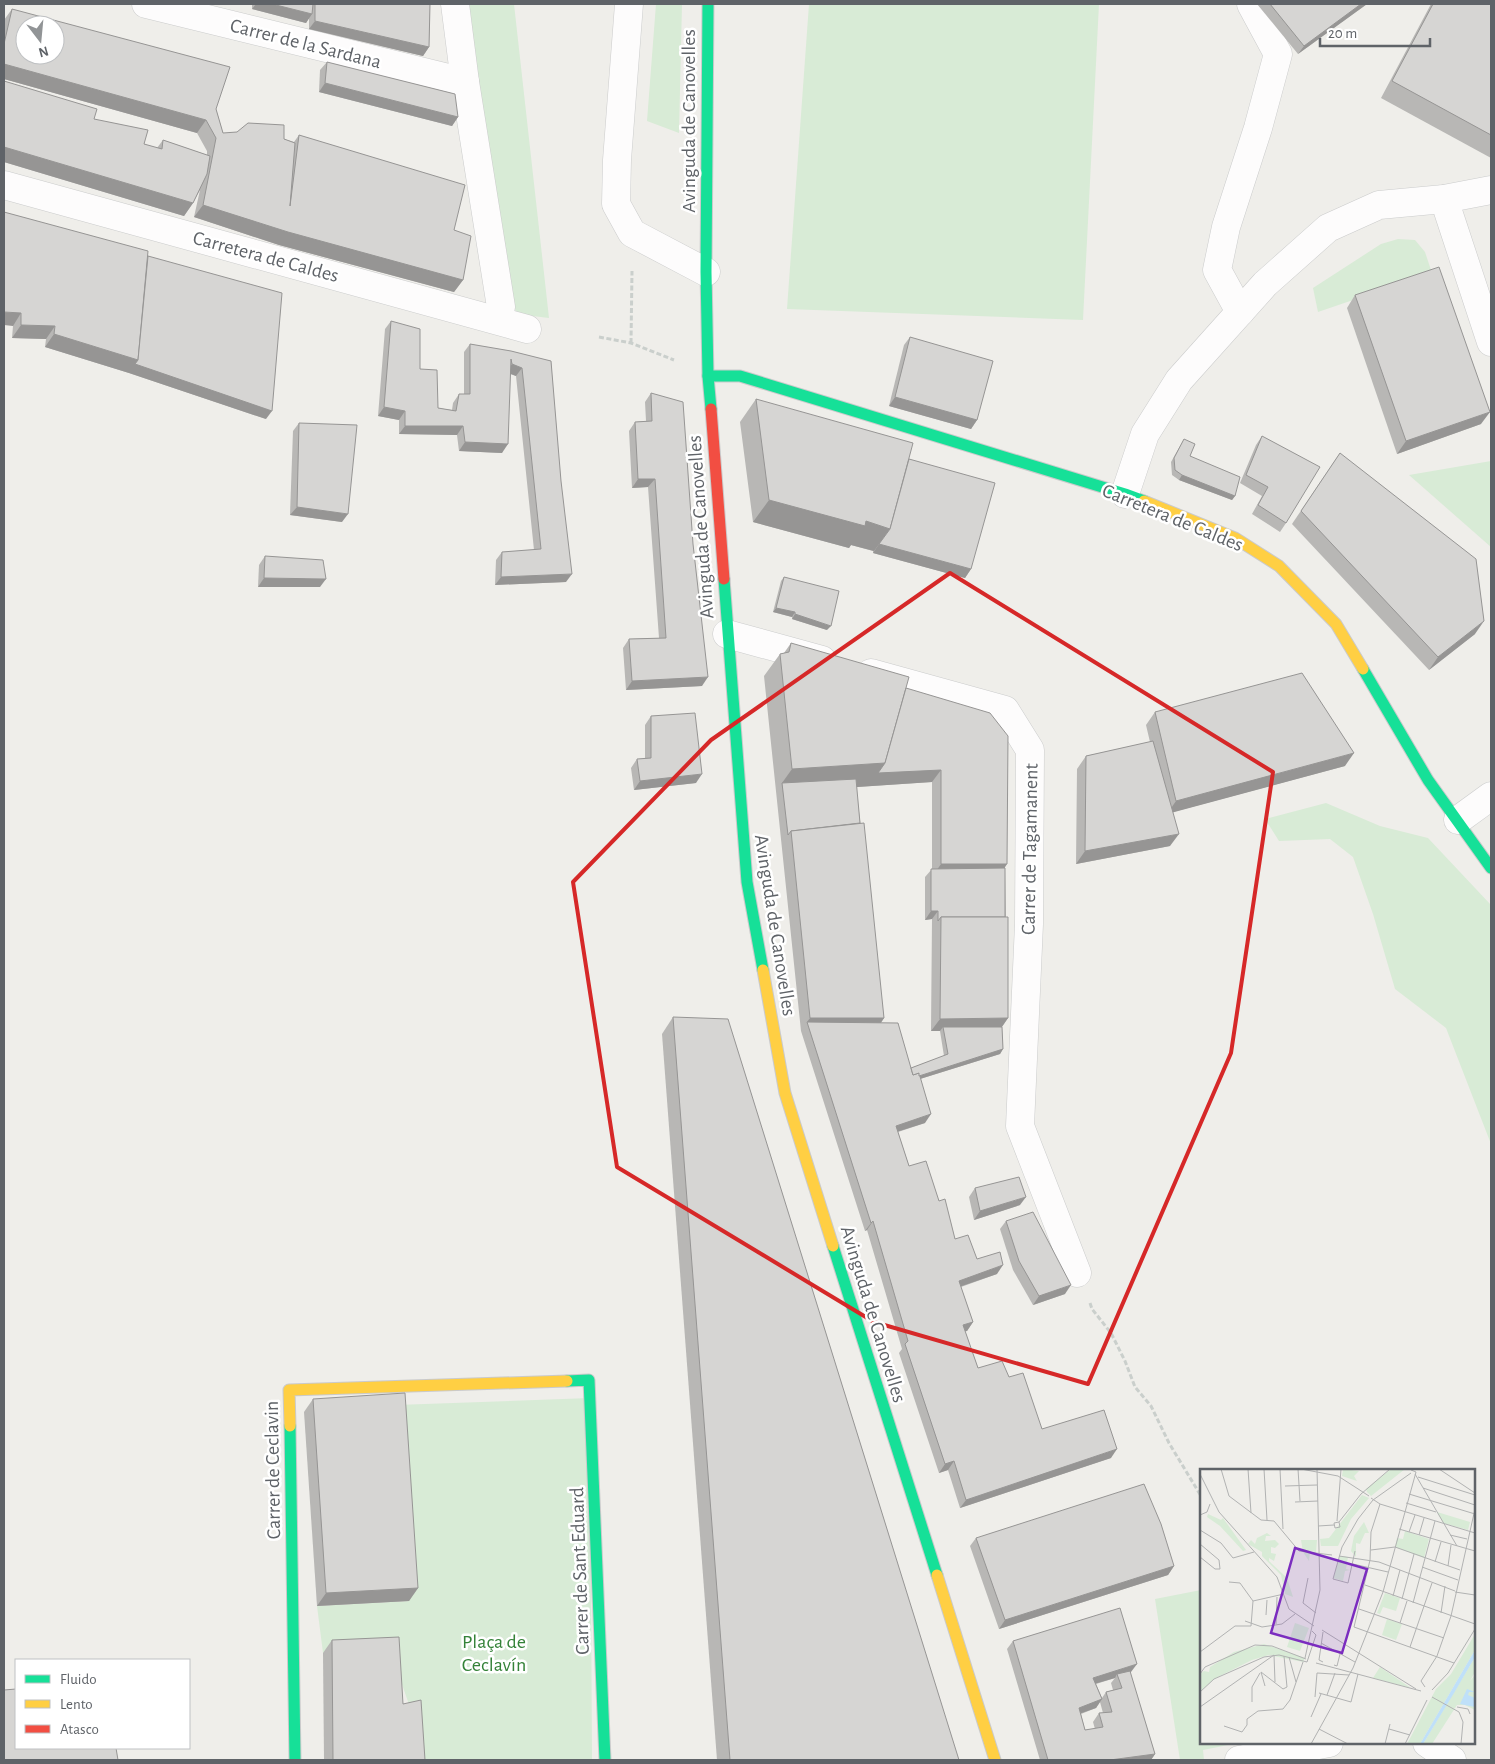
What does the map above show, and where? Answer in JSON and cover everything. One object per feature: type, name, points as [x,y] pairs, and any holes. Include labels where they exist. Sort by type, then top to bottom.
[{"type":"street","name":"Carrer de la Sardana","points":[[146,4],[465,82]]},
{"type":"street","points":[[455,4],[465,82],[501,307]]},
{"type":"street","points":[[629,4],[617,160],[616,204],[632,233],[706,272]]},
{"type":"street","name":"Avinguda de Canovelles","points":[[708,4],[706,272],[708,376],[747,882],[785,1092],[995,1760]]},
{"type":"street","points":[[1240,312],[1217,270],[1226,227],[1258,128],[1278,54],[1252,4]]},
{"type":"street","name":"Carretera de Caldes","points":[[4,185],[527,328]]},
{"type":"street","points":[[1125,494],[1145,434],[1180,380],[1266,284],[1328,228],[1379,205],[1444,199],[1491,190]]},
{"type":"street","points":[[1444,199],[1491,342]]},
{"type":"street","name":"Carretera de Caldes","points":[[708,376],[740,376],[1125,494],[1235,538],[1279,566],[1336,624],[1428,780],[1491,868]]},
{"type":"street","name":"Carrer de Tagamanent","points":[[727,634],[1004,710],[1030,750],[1029,924],[1020,1126],[1077,1273]]},
{"type":"street","points":[[1458,820],[1491,796]]},
{"type":"street","name":"Carrer de Ceclavin","points":[[295,1760],[289,1390],[589,1380]]},
{"type":"street","name":"Carrer de Sant Eduard","points":[[589,1380],[606,1760]]},
{"type":"street","points":[[1239,1760],[1324,1744]]},
{"type":"street","points":[[1429,1744],[1452,1760]]},
{"type":"path","points":[[631,343],[632,233]]},
{"type":"path","points":[[598,337],[631,343],[682,363]]},
{"type":"path","points":[[1077,1273],[1092,1309],[1111,1333],[1135,1387],[1151,1406],[1169,1443],[1200,1494]]},
{"type":"highlighted area","points":[[950,573],[1273,772],[1231,1053],[1088,1384],[874,1322],[617,1167],[573,882],[711,740]]},
{"type":"green space","points":[[465,4],[514,4],[549,318],[516,314]]},
{"type":"green space","points":[[656,4],[682,4],[679,133],[647,121]]},
{"type":"green space","points":[[809,4],[1099,4],[1083,320],[787,309]]},
{"type":"green space","points":[[1398,239],[1415,240],[1425,252],[1432,273],[1318,312],[1313,288],[1381,244]]},
{"type":"green space","points":[[1491,461],[1491,547],[1409,475]]},
{"type":"green space","points":[[1326,803],[1380,826],[1428,838],[1491,905],[1491,1144],[1446,1028],[1395,989],[1373,914],[1353,857],[1330,839],[1279,841],[1265,819]]},
{"type":"green space","name":"Plaça de Ceclavín","points":[[590,1398],[592,1760],[418,1760],[412,1713],[390,1650],[323,1653],[317,1606],[409,1601],[396,1405]]},
{"type":"green space","points":[[1200,1590],[1200,1744],[1233,1744],[1203,1750],[1204,1760],[1180,1760],[1155,1599]]},
{"type":"building","points":[[272,4],[313,4],[312,14]]},
{"type":"building","points":[[315,4],[430,4],[429,47],[315,21]]},
{"type":"building","points":[[1270,4],[1361,4],[1304,46]]},
{"type":"building","points":[[1433,4],[1491,4],[1491,135],[1392,81]]},
{"type":"building","points":[[12,9],[35,15],[15,15],[15,65],[65,65],[65,23],[230,67],[216,109],[223,133],[237,132],[248,123],[284,125],[284,139],[295,143],[290,206],[299,135],[465,185],[454,230],[471,236],[463,280],[288,232],[203,205],[216,138],[206,120],[4,64],[4,44]]},
{"type":"building","points":[[327,62],[455,94],[458,117],[325,83]]},
{"type":"building","points":[[4,81],[97,109],[94,119],[148,130],[144,144],[162,149],[163,140],[210,156],[207,174],[193,203],[4,147]]},
{"type":"building","points":[[4,212],[148,251],[138,360],[54,334],[55,326],[21,325],[21,313],[4,312]]},
{"type":"building","points":[[148,256],[282,293],[272,411],[135,364],[138,360]]},
{"type":"building","points":[[1439,267],[1490,412],[1406,441],[1355,295]]},
{"type":"building","points":[[391,321],[420,329],[420,369],[437,370],[438,408],[456,411],[459,394],[470,394],[470,344],[511,351],[551,361],[561,481],[572,574],[501,577],[502,552],[541,549],[522,368],[512,364],[511,359],[508,444],[465,442],[463,426],[405,426],[405,411],[384,407]]},
{"type":"building","points":[[910,337],[993,361],[977,420],[895,397]]},
{"type":"building","points":[[651,393],[683,402],[693,544],[708,677],[632,681],[629,639],[666,638],[655,479],[638,479],[635,422],[652,421]]},
{"type":"building","points":[[756,399],[913,443],[890,529],[866,521],[865,526],[769,500]]},
{"type":"building","points":[[299,423],[357,425],[348,514],[297,507]]},
{"type":"building","points":[[1262,436],[1320,467],[1286,523],[1258,505],[1268,487],[1246,475]]},
{"type":"building","points":[[1184,439],[1195,444],[1190,456],[1240,477],[1235,496],[1182,475],[1175,470],[1174,458]]},
{"type":"building","points":[[1340,453],[1476,559],[1484,621],[1438,657],[1301,511]]},
{"type":"building","points":[[909,459],[995,483],[971,569],[879,544],[890,529]]},
{"type":"building","points":[[265,556],[323,560],[326,579],[264,578]]},
{"type":"building","points":[[784,577],[839,591],[831,626],[795,614],[795,612],[776,608]]},
{"type":"building","points":[[791,643],[909,677],[885,763],[792,769],[780,654],[789,652]]},
{"type":"building","points":[[1302,673],[1354,753],[1176,801],[1155,712]]},
{"type":"building","points":[[906,688],[990,713],[1008,736],[1007,864],[941,864],[941,770],[878,773],[885,763]]},
{"type":"building","points":[[695,713],[702,774],[640,781],[637,759],[651,758],[651,716]]},
{"type":"building","points":[[1153,741],[1179,834],[1085,851],[1086,756]]},
{"type":"building","points":[[856,779],[860,823],[791,831],[788,835],[782,783]]},
{"type":"building","points":[[864,823],[884,1018],[810,1018],[791,831]]},
{"type":"building","points":[[1005,868],[1005,917],[941,917],[938,921],[938,911],[931,911],[931,869]]},
{"type":"building","points":[[941,917],[1008,917],[1008,1018],[940,1019]]},
{"type":"building","points":[[673,1017],[728,1019],[959,1760],[730,1760]]},
{"type":"building","points":[[807,1022],[898,1023],[913,1075],[919,1073],[931,1114],[896,1126],[909,1166],[926,1161],[939,1201],[945,1199],[955,1239],[968,1235],[977,1259],[1000,1252],[1003,1265],[959,1281],[973,1322],[963,1325],[978,1368],[1002,1361],[1009,1377],[1023,1373],[1042,1429],[1104,1410],[1117,1449],[966,1500],[954,1461],[945,1464],[905,1344],[908,1341],[873,1221],[871,1223]]},
{"type":"building","points":[[943,1027],[1002,1027],[1003,1049],[919,1076],[919,1073],[913,1075],[911,1068],[948,1054]]},
{"type":"building","points":[[1019,1177],[1026,1197],[980,1211],[975,1188]]},
{"type":"building","points":[[1033,1212],[1071,1285],[1039,1296],[1019,1261],[1006,1221]]},
{"type":"building","points":[[405,1393],[418,1588],[326,1593],[313,1399]]},
{"type":"building","points":[[1144,1484],[1161,1524],[1174,1566],[1005,1620],[976,1538]]},
{"type":"building","points":[[1120,1608],[1137,1664],[1093,1678],[1102,1699],[1079,1708],[1085,1730],[1103,1727],[1099,1713],[1112,1712],[1106,1692],[1122,1688],[1117,1674],[1130,1671],[1155,1754],[1110,1760],[1048,1760],[1013,1641]]},
{"type":"building","points":[[399,1637],[403,1704],[421,1700],[425,1760],[333,1760],[332,1640]]},
{"type":"building","points":[[15,1689],[15,1749],[116,1749],[118,1760],[4,1760],[4,1690]]},
{"type":"traffic: fast","points":[[708,4],[706,272],[708,376],[711,409]]},
{"type":"traffic: fast","points":[[708,376],[740,376],[1144,501]]},
{"type":"traffic: fast","points":[[724,579],[747,882],[763,970]]},
{"type":"traffic: fast","points":[[1363,669],[1428,780],[1491,868]]},
{"type":"traffic: fast","points":[[833,1246],[937,1575]]},
{"type":"traffic: fast","points":[[567,1381],[589,1380],[605,1760]]},
{"type":"traffic: fast","points":[[290,1426],[295,1760]]},
{"type":"traffic: slow","points":[[1144,501],[1235,538],[1279,566],[1336,624],[1363,669]]},
{"type":"traffic: slow","points":[[763,970],[785,1093],[833,1246]]},
{"type":"traffic: slow","points":[[290,1426],[289,1390],[567,1381]]},
{"type":"traffic: slow","points":[[937,1575],[995,1760]]},
{"type":"traffic: jam","points":[[711,409],[724,579]]}]
